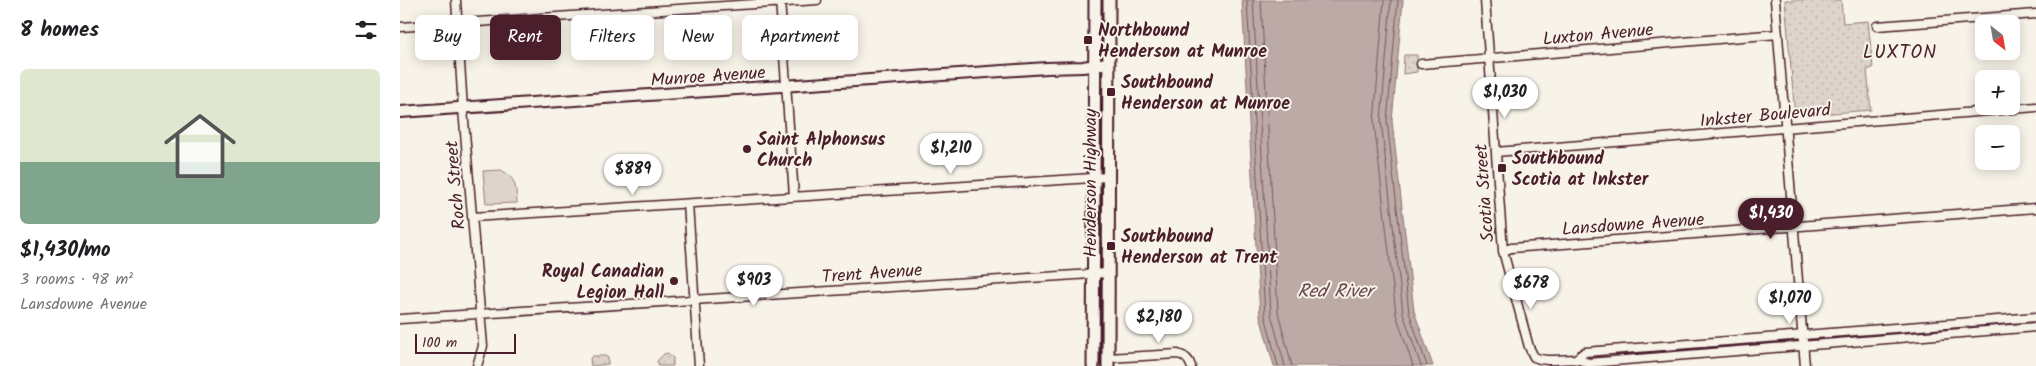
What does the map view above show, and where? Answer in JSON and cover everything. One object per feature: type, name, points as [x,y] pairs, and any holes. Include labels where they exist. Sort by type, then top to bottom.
[{"type":"main road","name":"Henderson Highway","points":[[1093,362],[1095,0]]},
{"type":"main road","name":"Henderson Highway","points":[[1108,362],[1109,0]]},
{"type":"main road","points":[[1093,362],[1108,362]]},
{"type":"street","name":"Roch Street","points":[[456,0],[457,15]]},
{"type":"street","points":[[480,21],[817,0]]},
{"type":"street","name":"Scotia Street","points":[[1486,0],[1502,250],[1529,347],[1534,357],[1542,360],[1579,362]]},
{"type":"street","points":[[1775,0],[1805,366]]},
{"type":"street","points":[[781,1],[794,196]]},
{"type":"street","points":[[1877,26],[2036,14]]},
{"type":"street","points":[[400,27],[415,26]]},
{"type":"street","name":"Luxton Avenue","points":[[1421,64],[1778,34]]},
{"type":"street","name":"Roch Street","points":[[460,60],[483,346],[477,366]]},
{"type":"street","name":"Munroe Avenue","points":[[400,112],[787,87],[1108,63]]},
{"type":"street","name":"Inkster Boulevard","points":[[1496,152],[2036,107]]},
{"type":"street","points":[[472,217],[1108,177]]},
{"type":"street","points":[[688,204],[699,366]]},
{"type":"street","name":"Lansdowne Avenue","points":[[1502,250],[2036,208]]},
{"type":"street","name":"Trent Avenue","points":[[400,319],[1107,273]]},
{"type":"street","points":[[2036,317],[1585,352],[1579,362],[1588,363],[2036,327]]},
{"type":"street","points":[[1108,362],[1178,354],[1184,355],[1191,366]]},
{"type":"shaded area","points":[[1785,0],[1841,0],[1843,23],[1868,21],[1873,68],[1867,70],[1871,110],[1795,116]]},
{"type":"shaded area","points":[[1404,55],[1417,55],[1417,72],[1403,74]]},
{"type":"shaded area","points":[[501,170],[510,176],[514,183],[517,203],[486,204],[483,171]]},
{"type":"shaded area","points":[[1099,188],[1103,242],[1101,262],[1098,268]]},
{"type":"shaded area","points":[[668,353],[673,358],[673,366],[659,366],[657,361],[664,354]]},
{"type":"shaded area","points":[[592,356],[605,356],[608,358],[608,364],[591,366],[590,359]]},
{"type":"water","name":"Red River","points":[[1242,0],[1403,0],[1392,121],[1414,311],[1433,366],[1274,366],[1260,316]]},
{"type":"place","name":"Northbound Henderson at Munroe","points":[[1088,40]]},
{"type":"place","name":"Southbound Henderson at Munroe","points":[[1111,92]]},
{"type":"place","name":"Saint Alphonsus Church","points":[[747,149]]},
{"type":"place","name":"Southbound Scotia at Inkster","points":[[1502,168]]},
{"type":"place","name":"Southbound Henderson at Trent","points":[[1111,246]]},
{"type":"place","name":"Royal Canadian Legion Hall","points":[[674,281]]},
{"type":"district","name":"LUXTON","points":[[1900,51]]}]
